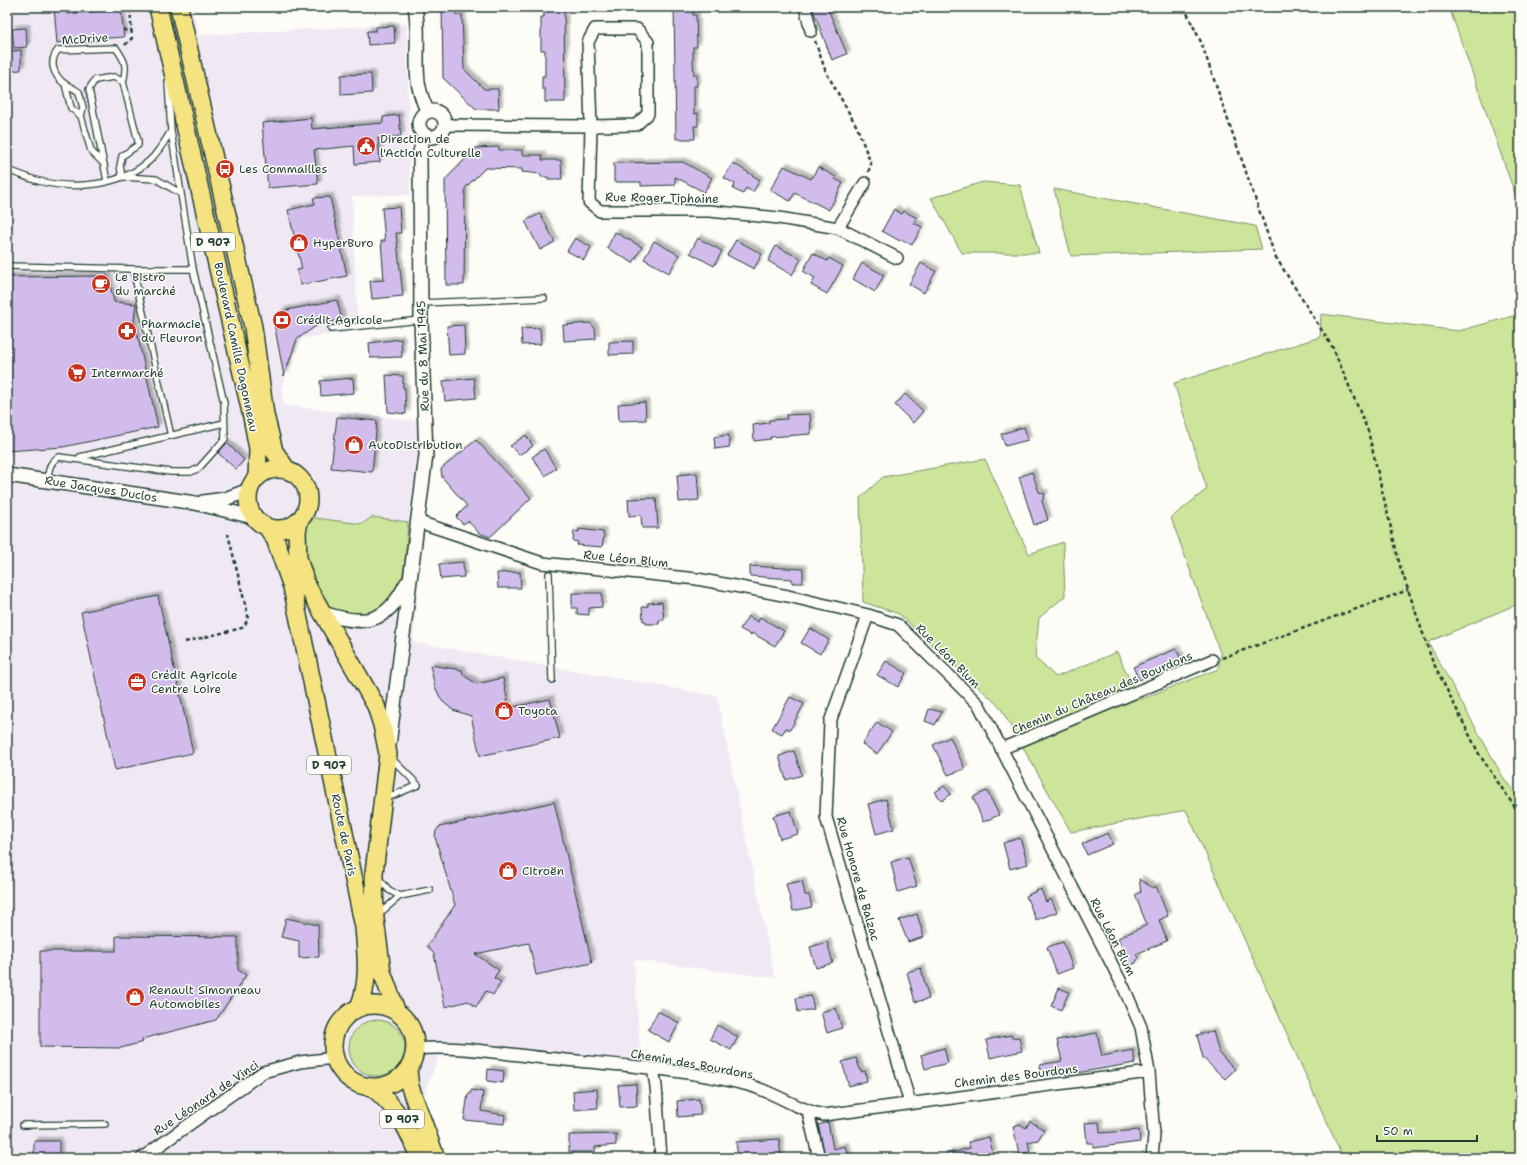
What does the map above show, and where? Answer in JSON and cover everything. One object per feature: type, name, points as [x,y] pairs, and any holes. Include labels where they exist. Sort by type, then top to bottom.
[{"type":"main road","name":"Boulevard Camille Dagonneau","points":[[158,7],[252,417],[258,449],[253,484]]},
{"type":"main road","name":"Boulevard Camille Dagonneau","points":[[179,7],[253,327],[264,391],[264,409],[274,451],[287,470]]},
{"type":"main road","points":[[271,470],[287,470],[296,475],[303,482],[309,501],[306,511],[299,522],[283,529],[266,527],[253,517],[248,504],[253,484],[271,470]]},
{"type":"main road","name":"Route de Paris","points":[[299,522],[297,532],[298,558],[306,584],[376,706],[382,725],[388,754],[374,873],[375,919],[382,972],[396,1010]]},
{"type":"main road","name":"Route de Paris","points":[[266,527],[275,539],[292,587],[364,927],[366,982],[365,994],[359,1007]]},
{"type":"main road","points":[[372,1004],[396,1010],[405,1017],[415,1037],[416,1049],[408,1071],[398,1080],[386,1086],[373,1088],[360,1086],[349,1079],[340,1070],[334,1058],[332,1046],[334,1034],[344,1018],[359,1007],[372,1004]]},
{"type":"main road","name":"D 907","points":[[408,1071],[410,1087],[436,1158]]},
{"type":"main road","name":"D 907","points":[[373,1088],[387,1098],[397,1112],[406,1126],[419,1158]]},
{"type":"street","points":[[415,7],[418,21],[418,81],[421,96],[427,111]]},
{"type":"street","points":[[805,7],[811,31]]},
{"type":"street","points":[[445,125],[591,126],[636,125],[648,114],[648,42],[636,29],[595,29],[588,42],[591,126]]},
{"type":"street","points":[[434,110],[442,114],[445,125],[441,134],[432,137],[424,134],[418,124],[420,116],[427,111],[434,110]]},
{"type":"street","name":"Rue Roger Tiphaine","points":[[591,126],[589,202],[600,211],[709,211],[779,218],[838,228],[897,258]]},
{"type":"street","name":"Rue du 8 Mai 1945","points":[[410,577],[419,522],[426,454],[421,320],[420,152],[424,134]]},
{"type":"street","points":[[838,228],[865,184]]},
{"type":"street","name":"Rue Jacques Duclos","points":[[7,475],[195,504],[253,517]]},
{"type":"street","name":"Rue Jacques Duclos","points":[[195,504],[225,499],[253,484]]},
{"type":"street","name":"Rue Léon Blum","points":[[419,522],[542,563],[698,579],[788,596],[868,615],[898,625],[979,705],[1124,988],[1141,1027],[1149,1072],[1154,1135],[1152,1158]]},
{"type":"street","points":[[323,614],[351,621],[367,620],[386,613],[400,596],[410,577]]},
{"type":"street","name":"Route de Paris","points":[[388,754],[410,577]]},
{"type":"street","name":"Rue Honore de Balzac","points":[[868,615],[830,722],[826,817],[910,1103]]},
{"type":"street","name":"Chemin du Château des Bourdons","points":[[1001,749],[1212,660]]},
{"type":"street","name":"Chemin des Bourdons","points":[[416,1049],[460,1049],[653,1069],[749,1086],[772,1093],[808,1112],[824,1115],[1149,1072]]},
{"type":"street","name":"Rue Léonard de Vinci","points":[[142,1158],[263,1072],[300,1062],[334,1058]]},
{"type":"street","points":[[653,1069],[656,1086],[661,1158]]},
{"type":"street","points":[[808,1112],[819,1158]]},
{"type":"lane","name":"McDrive","points":[[104,165],[91,151],[81,116],[83,108],[79,92],[65,84],[54,72],[53,56],[58,50],[116,48],[124,59],[126,69],[123,82],[138,145],[122,156],[120,166],[122,176]]},
{"type":"lane","points":[[47,481],[50,465],[53,460],[59,457],[171,472],[191,472],[199,468],[225,439],[224,403],[193,269],[171,132],[168,96],[168,52]]},
{"type":"lane","points":[[107,181],[89,89],[95,80],[114,77],[123,82]]},
{"type":"lane","name":"McDrive","points":[[65,84],[71,108],[81,116]]},
{"type":"lane","points":[[7,170],[39,181],[58,184],[88,185],[107,181],[122,176],[150,160],[171,132]]},
{"type":"lane","points":[[122,176],[156,179],[180,193]]},
{"type":"lane","points":[[7,266],[193,269]]},
{"type":"lane","points":[[133,269],[172,436]]},
{"type":"lane","points":[[421,303],[544,298]]},
{"type":"lane","points":[[331,329],[421,320]]},
{"type":"lane","points":[[75,458],[224,423]]},
{"type":"lane","points":[[549,574],[552,680]]},
{"type":"lane","points":[[383,801],[396,793],[418,785],[388,754]]},
{"type":"lane","points":[[374,873],[389,890],[400,896]]},
{"type":"lane","points":[[375,919],[383,909],[400,896],[430,890]]},
{"type":"lane","points":[[23,1125],[104,1124]]},
{"type":"path","points":[[98,11],[98,8],[115,7]]},
{"type":"path","points":[[118,52],[132,38],[130,7]]},
{"type":"path","points":[[1184,7],[1201,42],[1275,256],[1333,348],[1368,431],[1400,566],[1432,660],[1479,754],[1520,815]]},
{"type":"path","points":[[123,30],[132,30]]},
{"type":"path","points":[[811,31],[826,72],[857,127],[871,164],[865,184]]},
{"type":"path","points":[[185,642],[242,628],[246,623],[248,616],[228,534]]},
{"type":"path","points":[[1212,660],[1227,657],[1408,590]]},
{"type":"shaded area","points":[[7,7],[192,7],[199,35],[407,24],[410,195],[352,196],[358,331],[297,339],[281,389],[284,405],[433,423],[413,642],[717,696],[775,978],[634,960],[641,1065],[439,1056],[415,1118],[427,1158],[7,1158]]},
{"type":"green space","points":[[1449,7],[1520,7],[1520,208]]},
{"type":"green space","points":[[983,182],[1020,185],[1039,253],[962,253],[931,198]]},
{"type":"green space","points":[[1054,189],[1255,226],[1262,249],[1071,256]]},
{"type":"green space","points":[[1321,314],[1459,331],[1520,314],[1520,603],[1428,642],[1503,777],[1520,800],[1520,1158],[1343,1158],[1186,810],[1071,832],[1000,707],[899,614],[863,602],[860,498],[883,477],[985,459],[1029,554],[1063,542],[1065,596],[1039,618],[1035,658],[1056,677],[1117,652],[1139,700],[1218,669],[1221,655],[1171,518],[1207,489],[1174,383],[1320,337]]},
{"type":"green space","points":[[372,517],[408,522],[406,557],[403,575],[397,591],[391,600],[382,607],[372,612],[361,614],[339,612],[320,600],[311,584],[306,565],[304,527],[315,518],[362,524]]},
{"type":"green space","points":[[377,1020],[392,1025],[400,1033],[405,1048],[400,1063],[392,1071],[377,1076],[362,1071],[354,1063],[349,1048],[354,1033],[362,1025]]},
{"type":"building","points":[[54,7],[66,7],[67,14],[121,9],[124,37],[96,39],[96,41],[67,44],[67,42],[57,43]]},
{"type":"building","points":[[442,7],[454,7],[456,15],[462,15],[464,69],[484,89],[498,89],[499,109],[476,109],[443,78]]},
{"type":"building","points":[[544,7],[564,7],[565,102],[545,102],[545,89],[542,89],[542,76],[545,76],[545,50],[541,50],[541,17],[544,17]]},
{"type":"building","points":[[674,7],[693,7],[693,15],[696,15],[697,47],[693,47],[693,61],[694,75],[697,75],[697,86],[694,86],[694,114],[698,113],[698,126],[694,126],[695,139],[676,139]]},
{"type":"building","points":[[812,7],[827,7],[847,54],[832,60]]},
{"type":"building","points":[[394,26],[395,43],[368,45],[367,31],[376,31],[376,27]]},
{"type":"building","points":[[26,28],[27,47],[14,48],[12,29]]},
{"type":"building","points":[[21,50],[21,70],[7,71],[7,52]]},
{"type":"building","points":[[371,74],[372,93],[341,95],[341,75]]},
{"type":"building","points":[[399,115],[401,136],[378,138],[380,162],[355,164],[354,146],[314,150],[318,184],[268,188],[262,123],[311,118],[312,129],[383,123],[383,117]]},
{"type":"building","points":[[499,147],[499,150],[522,150],[522,155],[542,155],[542,160],[561,160],[562,179],[548,179],[548,177],[541,177],[541,174],[522,172],[522,169],[485,168],[465,188],[464,285],[446,285],[445,180],[476,148]]},
{"type":"building","points":[[683,162],[712,178],[704,192],[675,177],[675,185],[641,186],[641,182],[614,182],[614,163]]},
{"type":"building","points":[[733,163],[760,180],[753,192],[746,188],[743,194],[733,189],[735,184],[724,178]]},
{"type":"building","points":[[784,166],[811,179],[818,167],[836,177],[835,179],[843,183],[829,210],[795,193],[790,201],[770,190]]},
{"type":"building","points":[[330,197],[347,276],[300,285],[297,270],[302,269],[288,210],[315,204],[313,198]]},
{"type":"building","points":[[399,207],[401,233],[396,233],[403,296],[372,299],[370,281],[384,280],[381,241],[385,241],[382,208]]},
{"type":"building","points":[[894,209],[902,214],[904,211],[917,218],[914,223],[922,227],[912,245],[901,239],[900,241],[882,231]]},
{"type":"building","points":[[540,214],[555,242],[540,250],[525,221]]},
{"type":"building","points":[[615,232],[642,247],[633,263],[607,248]]},
{"type":"building","points":[[575,238],[591,247],[584,260],[567,251]]},
{"type":"building","points":[[698,238],[722,251],[714,266],[690,253]]},
{"type":"building","points":[[736,240],[762,254],[754,269],[727,255]]},
{"type":"building","points":[[654,241],[679,255],[669,273],[644,259]]},
{"type":"building","points":[[776,246],[801,259],[792,275],[768,261]]},
{"type":"building","points":[[813,253],[827,261],[829,258],[843,266],[827,294],[811,285],[815,278],[803,271]]},
{"type":"building","points":[[862,263],[884,275],[875,292],[853,279]]},
{"type":"building","points":[[921,263],[936,271],[924,293],[909,284]]},
{"type":"building","name":"Intermarché","points":[[108,276],[114,302],[136,304],[134,320],[158,427],[63,447],[7,451],[7,277]]},
{"type":"building","points":[[337,300],[342,321],[322,322],[297,339],[284,376],[274,323],[277,315],[282,311]]},
{"type":"building","points":[[590,323],[595,328],[596,339],[564,341],[563,325]]},
{"type":"building","points":[[464,325],[465,354],[449,355],[447,326]]},
{"type":"building","points":[[540,328],[541,344],[522,345],[521,329]]},
{"type":"building","points":[[401,339],[402,357],[370,358],[369,343]]},
{"type":"building","points":[[633,341],[633,354],[609,355],[609,342]]},
{"type":"building","points":[[386,375],[403,376],[406,414],[388,412]]},
{"type":"building","points":[[353,378],[354,393],[321,396],[320,381]]},
{"type":"building","points":[[474,378],[476,398],[445,401],[443,381]]},
{"type":"building","points":[[905,394],[923,411],[913,423],[895,405]]},
{"type":"building","points":[[645,402],[646,420],[619,421],[618,404]]},
{"type":"building","points":[[810,414],[811,434],[770,437],[771,439],[754,441],[753,425],[769,423],[769,420],[787,419],[786,415]]},
{"type":"building","name":"AutoDistribution","points":[[337,417],[377,421],[372,472],[331,468]]},
{"type":"building","points":[[1024,427],[1028,440],[1005,446],[1001,434]]},
{"type":"building","points":[[526,435],[533,446],[519,455],[510,446]]},
{"type":"building","points":[[729,435],[730,447],[715,449],[714,437]]},
{"type":"building","points":[[476,440],[531,498],[490,537],[479,533],[468,521],[463,524],[456,517],[467,506],[442,477],[441,469]]},
{"type":"building","points":[[227,443],[244,460],[236,469],[218,453]]},
{"type":"building","points":[[544,449],[556,468],[545,476],[532,457]]},
{"type":"building","points":[[1032,472],[1039,492],[1045,494],[1042,501],[1048,520],[1034,525],[1019,477]]},
{"type":"building","points":[[697,473],[699,500],[679,502],[677,475]]},
{"type":"building","points":[[656,498],[658,528],[642,528],[641,515],[629,516],[628,499]]},
{"type":"building","points":[[579,529],[603,532],[602,547],[577,545],[578,542],[573,541],[574,531],[579,532]]},
{"type":"building","points":[[463,562],[464,577],[441,579],[439,564]]},
{"type":"building","points":[[750,566],[803,569],[803,583],[792,583],[792,579],[750,576]]},
{"type":"building","points":[[520,572],[521,588],[498,588],[497,573]]},
{"type":"building","points":[[572,593],[602,593],[602,607],[589,608],[589,615],[577,614],[577,608],[572,608]]},
{"type":"building","name":"Crédit Agricole Centre Loire","points":[[158,596],[193,753],[115,770],[81,612]]},
{"type":"building","points":[[662,602],[664,620],[659,620],[659,624],[646,624],[646,621],[643,621],[642,607],[648,606],[648,603]]},
{"type":"building","points":[[748,616],[758,622],[760,617],[784,631],[775,646],[752,633],[751,635],[740,629]]},
{"type":"building","points":[[810,628],[829,640],[820,654],[801,643]]},
{"type":"building","points":[[1176,649],[1182,661],[1139,680],[1133,667]]},
{"type":"building","points":[[886,661],[906,673],[898,687],[877,675]]},
{"type":"building","name":"Toyota","points":[[430,665],[462,670],[463,675],[477,684],[503,678],[509,708],[550,699],[560,738],[480,756],[471,716],[453,710],[442,701],[435,687]]},
{"type":"building","points":[[790,697],[804,704],[790,730],[786,728],[782,734],[772,729]]},
{"type":"building","points":[[929,709],[942,712],[935,725],[925,721]]},
{"type":"building","points":[[877,722],[892,732],[877,754],[862,744]]},
{"type":"building","points":[[950,737],[965,769],[948,775],[933,745]]},
{"type":"building","points":[[794,751],[802,775],[786,780],[779,756]]},
{"type":"building","points":[[944,786],[951,794],[942,801],[935,792]]},
{"type":"building","points":[[987,791],[999,815],[983,822],[973,797]]},
{"type":"building","points":[[886,799],[894,829],[876,834],[868,804]]},
{"type":"building","name":"Citroën","points":[[554,802],[592,963],[536,975],[529,943],[475,954],[499,970],[494,978],[501,982],[493,995],[486,991],[476,1007],[468,1001],[445,1007],[434,954],[427,946],[455,905],[435,837],[436,831],[439,827]]},
{"type":"building","points":[[791,811],[798,834],[780,839],[773,816]]},
{"type":"building","points":[[1108,833],[1113,844],[1087,855],[1082,844]]},
{"type":"building","points":[[1020,838],[1028,864],[1010,869],[1003,843]]},
{"type":"building","points":[[908,857],[917,886],[898,892],[891,862]]},
{"type":"building","points":[[1139,879],[1153,888],[1156,886],[1168,916],[1159,920],[1167,941],[1136,954],[1138,958],[1136,963],[1130,965],[1118,938],[1147,925],[1135,895],[1141,892]]},
{"type":"building","points":[[802,881],[805,895],[809,895],[812,907],[793,911],[786,884]]},
{"type":"building","points":[[1041,889],[1046,902],[1051,899],[1057,912],[1036,920],[1026,896]]},
{"type":"building","points":[[917,914],[924,937],[908,942],[899,920]]},
{"type":"building","points":[[286,918],[318,925],[319,957],[299,958],[299,941],[281,937]]},
{"type":"building","name":"Renault Simonneau Automobiles","points":[[116,936],[238,937],[238,970],[246,975],[216,1020],[142,1039],[143,1042],[121,1048],[40,1047],[40,951],[116,951]]},
{"type":"building","points":[[827,942],[833,963],[816,968],[810,947]]},
{"type":"building","points":[[1063,942],[1073,968],[1057,974],[1047,947]]},
{"type":"building","points":[[921,968],[929,999],[915,1002],[907,972]]},
{"type":"building","points":[[1059,988],[1069,992],[1061,1010],[1051,1006]]},
{"type":"building","points":[[811,996],[814,1009],[798,1012],[796,998]]},
{"type":"building","points":[[836,1008],[842,1028],[827,1033],[821,1012]]},
{"type":"building","points":[[658,1011],[679,1023],[669,1042],[648,1030]]},
{"type":"building","points":[[717,1025],[738,1037],[731,1050],[710,1039]]},
{"type":"building","points":[[1213,1031],[1219,1053],[1235,1069],[1225,1079],[1203,1058],[1197,1035]]},
{"type":"building","points":[[1097,1033],[1102,1056],[1133,1050],[1135,1063],[1066,1075],[1065,1072],[1041,1076],[1040,1065],[1062,1061],[1057,1040]]},
{"type":"building","points":[[1011,1035],[1012,1038],[1019,1037],[1022,1051],[990,1058],[986,1040]]},
{"type":"building","points":[[944,1048],[948,1063],[925,1069],[921,1055]]},
{"type":"building","points":[[856,1058],[861,1072],[865,1071],[867,1081],[849,1086],[842,1062]]},
{"type":"building","points":[[488,1069],[504,1071],[503,1083],[487,1081]]},
{"type":"building","points":[[636,1084],[637,1106],[620,1107],[618,1085]]},
{"type":"building","points":[[597,1089],[598,1108],[574,1110],[573,1091]]},
{"type":"building","points":[[471,1090],[483,1092],[481,1111],[505,1115],[504,1124],[464,1120],[468,1094],[470,1094]]},
{"type":"building","points":[[699,1099],[701,1115],[678,1117],[677,1101]]},
{"type":"building","points":[[1030,1121],[1044,1130],[1038,1140],[1028,1142],[1030,1152],[1019,1154],[1013,1126],[1020,1124],[1026,1128]]},
{"type":"building","points":[[828,1122],[833,1149],[845,1146],[849,1158],[833,1158],[832,1153],[825,1155],[818,1125]]},
{"type":"building","points":[[1099,1122],[1100,1133],[1139,1130],[1140,1142],[1093,1148],[1093,1143],[1087,1143],[1085,1123]]},
{"type":"building","points":[[616,1134],[616,1145],[595,1147],[595,1152],[569,1152],[569,1135]]},
{"type":"building","points":[[989,1137],[993,1154],[977,1158],[947,1158],[947,1154],[970,1148],[968,1142]]},
{"type":"building","points":[[779,1139],[781,1158],[738,1158],[736,1142]]},
{"type":"building","points":[[34,1141],[59,1141],[59,1158],[34,1158]]},
{"type":"place","name":"Direction de l'Action Culturelle","points":[[366,146]]},
{"type":"place","name":"Les Commailles","points":[[225,169]]},
{"type":"place","name":"HyperBuro","points":[[299,243]]},
{"type":"place","name":"Le Bistro du marché","points":[[101,284]]},
{"type":"place","name":"Crédit Agricole","points":[[282,320]]},
{"type":"place","name":"Pharmacie du Fleuron","points":[[127,331]]},
{"type":"place","name":"Intermarché","points":[[77,373]]},
{"type":"place","name":"AutoDistribution","points":[[354,445]]},
{"type":"place","name":"Crédit Agricole Centre Loire","points":[[137,682]]},
{"type":"place","name":"Toyota","points":[[504,711]]},
{"type":"place","name":"Citroën","points":[[508,871]]},
{"type":"place","name":"Renault Simonneau Automobiles","points":[[135,997]]}]
